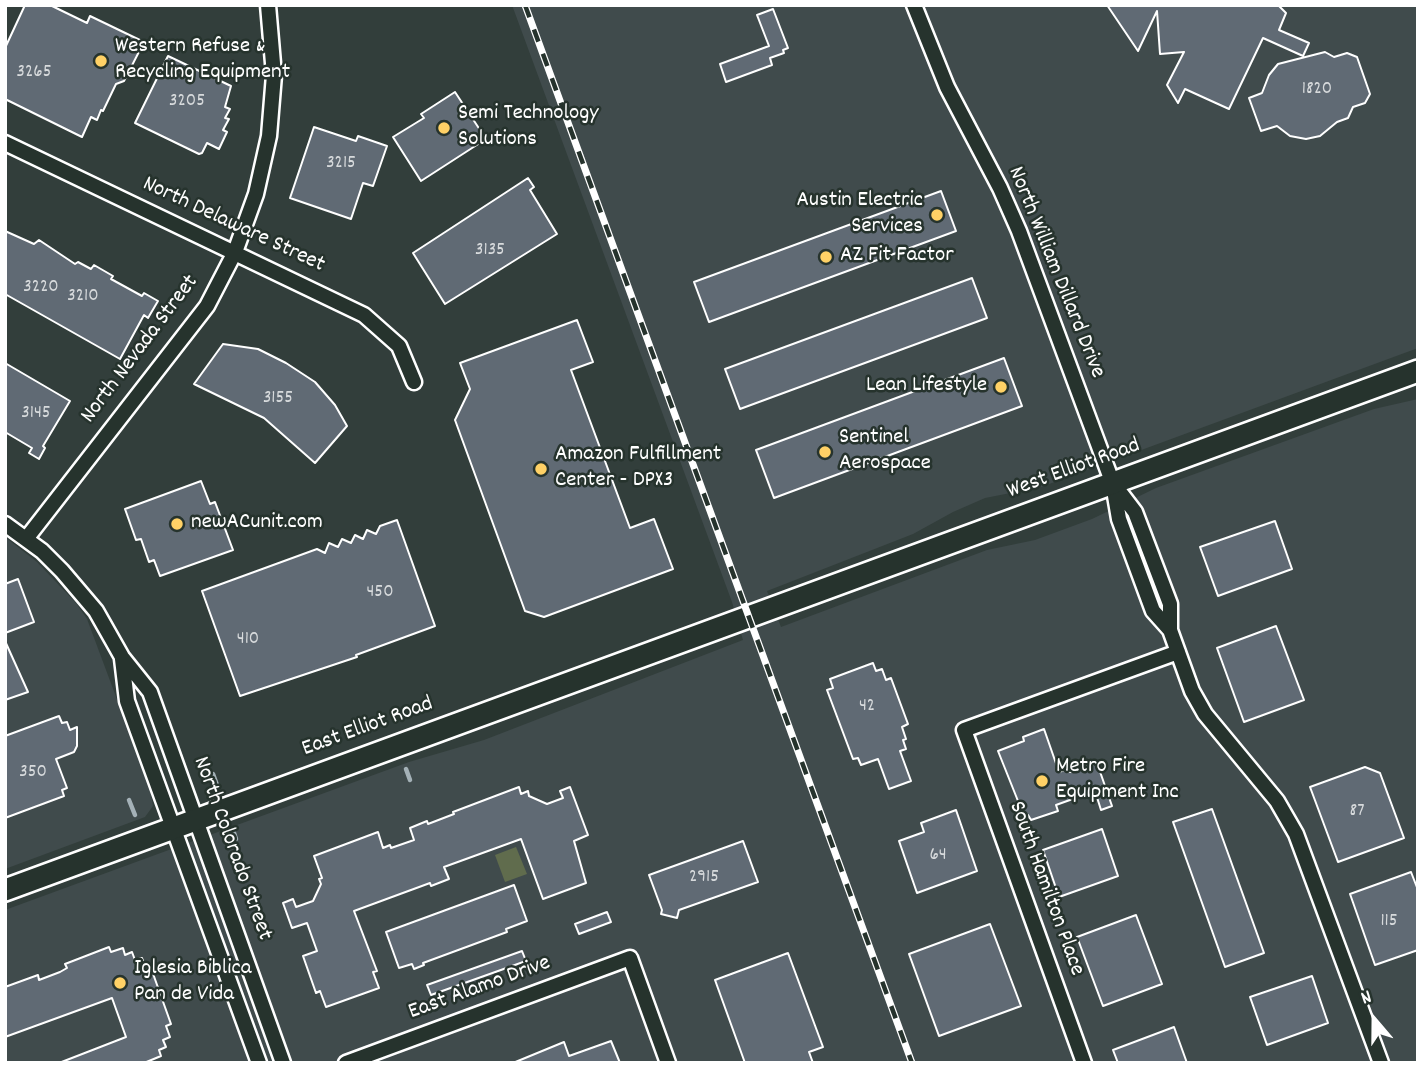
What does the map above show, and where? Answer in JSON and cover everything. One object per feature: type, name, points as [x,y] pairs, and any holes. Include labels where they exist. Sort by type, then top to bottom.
[{"type":"main road","name":"West Elliot Road","points":[[749,617],[1418,371]]},
{"type":"main road","name":"East Elliot Road","points":[[5,890],[749,617]]},
{"type":"street","name":"North Nevada Street","points":[[26,539],[207,306],[235,252],[256,194],[269,135],[274,75],[268,5]]},
{"type":"street","name":"North William Dillard Drive","points":[[914,5],[947,87],[1000,188],[1019,231],[1113,484],[1135,512],[1170,604],[1170,629],[1192,691],[1205,714],[1277,801],[1296,834],[1381,1063]]},
{"type":"street","name":"North Delaware Street","points":[[5,143],[364,315],[398,346],[414,382]]},
{"type":"street","name":"North Colorado Street","points":[[5,524],[62,571],[96,611],[122,657],[150,692],[283,1063]]},
{"type":"street","name":"South Hamilton Place","points":[[1084,1063],[964,730],[1178,652]]},
{"type":"street","name":"North Colorado Street","points":[[122,657],[127,701],[259,1063]]},
{"type":"street","name":"East Alamo Drive","points":[[346,1063],[630,958],[668,1063]]},
{"type":"shaded area","points":[[512,5],[1418,5],[1418,348],[1041,487],[985,498],[913,534],[767,591],[781,627],[987,550],[1035,540],[1092,519],[1156,488],[1374,409],[1418,399],[1418,1063],[5,1063],[5,910],[409,762],[484,740],[743,640],[732,602]]},
{"type":"shaded area","points":[[5,537],[37,562],[76,603],[87,619],[150,788],[153,806],[145,817],[5,869]]},
{"type":"green space","points":[[516,847],[527,874],[505,882],[495,855]]},
{"type":"building","points":[[25,5],[50,5],[87,23],[90,16],[144,42],[124,81],[116,84],[97,120],[91,117],[82,137],[5,99],[5,48]]},
{"type":"building","points":[[1107,5],[1278,5],[1286,13],[1279,30],[1309,43],[1303,56],[1263,38],[1229,109],[1185,89],[1178,103],[1167,85],[1184,52],[1160,54],[1157,11],[1138,51]]},
{"type":"building","points":[[773,9],[788,48],[783,50],[784,53],[770,58],[772,65],[726,82],[720,64],[769,46],[757,15]]},
{"type":"building","points":[[1325,52],[1334,57],[1347,53],[1357,57],[1370,94],[1365,103],[1353,107],[1348,118],[1337,122],[1320,136],[1306,139],[1290,136],[1277,126],[1261,131],[1249,98],[1262,93],[1269,75],[1278,64]]},
{"type":"building","points":[[168,56],[231,86],[225,107],[230,109],[225,118],[229,119],[223,130],[227,132],[219,149],[207,143],[199,154],[135,123]]},
{"type":"building","name":"Semi Technology Solutions","points":[[455,92],[486,139],[421,181],[393,137],[424,118],[421,114]]},
{"type":"building","points":[[314,127],[356,141],[358,136],[387,146],[373,186],[363,183],[351,219],[290,198]]},
{"type":"building","points":[[528,178],[534,187],[530,190],[557,234],[445,304],[413,253]]},
{"type":"building","points":[[941,191],[956,231],[709,322],[694,282]]},
{"type":"building","points":[[5,231],[34,244],[39,240],[75,264],[78,262],[91,269],[94,265],[113,276],[111,279],[142,296],[144,293],[158,301],[148,318],[144,315],[120,359],[5,294]]},
{"type":"building","points":[[972,278],[987,318],[740,409],[725,369]]},
{"type":"building","name":"Amazon Fulfillment Center - DPX3","points":[[577,320],[593,362],[571,370],[630,528],[654,519],[673,569],[544,617],[525,611],[455,420],[470,389],[460,363]]},
{"type":"building","points":[[223,344],[258,349],[286,363],[315,382],[335,405],[347,426],[315,463],[264,418],[194,384]]},
{"type":"building","points":[[1004,358],[1022,406],[774,498],[756,450]]},
{"type":"building","points":[[5,363],[70,401],[43,446],[45,448],[39,459],[29,453],[32,448],[5,432]]},
{"type":"building","name":"newACunit.com","points":[[201,481],[210,504],[215,502],[233,550],[160,576],[154,560],[149,562],[141,539],[136,540],[125,509]]},
{"type":"building","points":[[397,520],[435,626],[356,655],[357,657],[240,696],[202,591],[317,549],[325,553],[329,543],[338,547],[342,539],[351,543],[355,535],[363,539],[367,530],[376,534],[380,526]]},
{"type":"building","points":[[1275,521],[1292,569],[1218,596],[1200,547]]},
{"type":"building","points":[[18,579],[34,622],[5,633],[5,584]]},
{"type":"building","points":[[1276,626],[1304,700],[1244,722],[1217,648]]},
{"type":"building","points":[[5,641],[28,692],[5,700]]},
{"type":"building","points":[[873,663],[876,671],[882,669],[886,680],[891,678],[908,724],[902,727],[906,749],[900,751],[911,781],[889,789],[878,759],[861,765],[858,758],[853,759],[827,690],[833,688],[830,679]]},
{"type":"building","points":[[59,716],[62,723],[67,722],[70,730],[77,727],[77,746],[74,752],[56,759],[67,788],[62,790],[64,796],[5,818],[5,736]]},
{"type":"building","name":"Metro Fire Equipment Inc","points":[[1044,729],[1059,772],[1067,769],[1071,772],[1097,763],[1112,806],[1101,810],[1095,791],[1056,805],[1058,811],[1031,820],[1028,815],[1024,816],[998,751],[1024,741],[1023,737]]},
{"type":"building","points":[[1365,767],[1380,773],[1404,838],[1338,862],[1310,787]]},
{"type":"building","points":[[519,787],[521,794],[528,791],[529,796],[547,804],[563,798],[560,791],[570,787],[588,835],[574,841],[586,883],[543,899],[521,839],[444,867],[449,879],[431,886],[430,883],[354,911],[377,971],[373,972],[379,988],[326,1007],[320,991],[316,993],[303,956],[317,951],[307,923],[292,928],[283,903],[293,899],[296,907],[313,901],[321,884],[319,879],[322,878],[314,856],[378,832],[383,848],[390,845],[391,848],[414,840],[410,828],[427,821],[428,824]]},
{"type":"building","points":[[1212,809],[1264,953],[1225,967],[1173,822]]},
{"type":"building","points":[[956,810],[977,871],[917,893],[899,841],[924,832],[921,823]]},
{"type":"building","points":[[1102,829],[1118,876],[1059,897],[1043,850]]},
{"type":"building","points":[[743,841],[758,882],[679,910],[677,918],[661,914],[662,910],[649,875]]},
{"type":"building","points":[[1411,872],[1418,890],[1418,950],[1375,965],[1350,894]]},
{"type":"building","points":[[514,885],[527,921],[506,929],[507,932],[423,963],[424,965],[414,969],[412,964],[399,968],[386,932]]},
{"type":"building","points":[[607,912],[611,922],[579,934],[575,924]]},
{"type":"building","points":[[1136,915],[1162,984],[1103,1006],[1077,937]]},
{"type":"building","points":[[990,924],[1021,1006],[939,1036],[909,954]]},
{"type":"building","points":[[109,947],[111,952],[123,948],[125,955],[132,952],[135,960],[142,958],[146,969],[151,968],[171,1024],[166,1026],[170,1037],[163,1040],[166,1047],[159,1050],[161,1056],[144,1063],[59,1063],[126,1037],[112,998],[5,1037],[5,987],[38,975],[39,980],[60,972],[67,968],[65,964]]},
{"type":"building","points":[[522,951],[526,961],[431,995],[427,985]]},
{"type":"building","points":[[788,953],[823,1047],[809,1052],[813,1063],[745,1063],[715,980]]},
{"type":"building","points":[[1312,976],[1328,1023],[1267,1045],[1250,997]]},
{"type":"building","points":[[1174,1027],[1187,1063],[1118,1063],[1113,1050]]},
{"type":"building","points":[[611,1041],[620,1063],[513,1063],[564,1042],[569,1056]]},
{"type":"waterway","points":[[406,769],[410,780]]},
{"type":"waterway","points":[[213,774],[217,785]]},
{"type":"waterway","points":[[129,800],[135,815]]},
{"type":"waterway","points":[[234,833],[236,839]]},
{"type":"railway","points":[[525,5],[912,1063]]},
{"type":"place","name":"Western Refuse & Recycling Equipment","points":[[101,61]]},
{"type":"place","name":"Semi Technology Solutions","points":[[444,128]]},
{"type":"place","name":"Austin Electric Services","points":[[937,215]]},
{"type":"place","name":"AZ Fit Factor","points":[[826,257]]},
{"type":"place","name":"Lean Lifestyle","points":[[1001,387]]},
{"type":"place","name":"Sentinel Aerospace","points":[[825,452]]},
{"type":"place","name":"Amazon Fulfillment Center - DPX3","points":[[541,469]]},
{"type":"place","name":"newACunit.com","points":[[177,524]]},
{"type":"place","name":"Metro Fire Equipment Inc","points":[[1042,781]]},
{"type":"place","name":"Iglesia Biblica Pan de Vida","points":[[120,983]]}]
